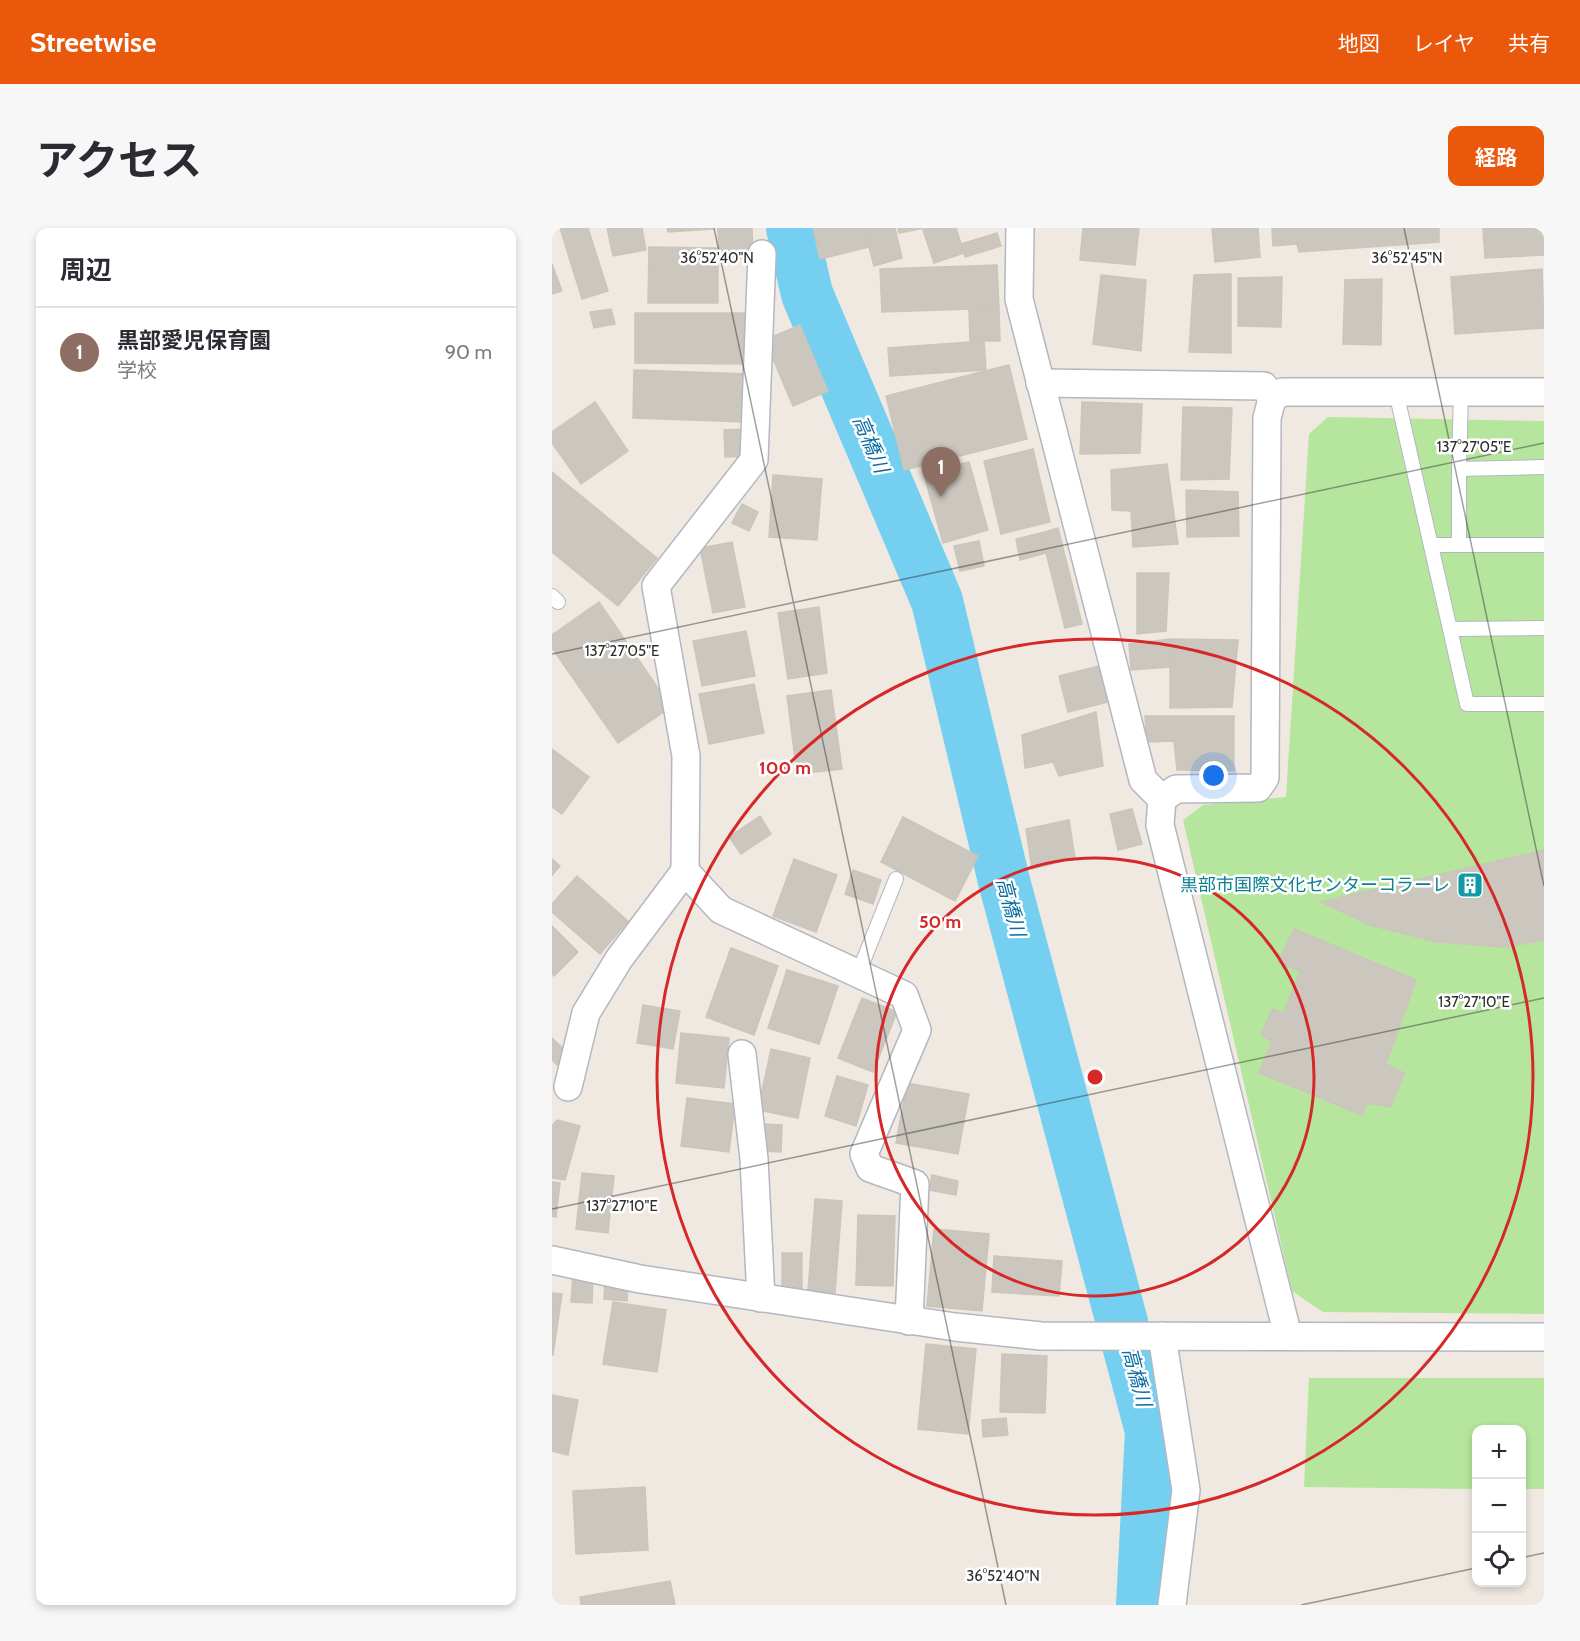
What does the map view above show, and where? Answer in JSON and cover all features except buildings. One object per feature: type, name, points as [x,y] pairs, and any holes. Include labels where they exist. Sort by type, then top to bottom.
[{"type":"street","points":[[1020,228],[1019,299],[1143,780],[1162,800]]},
{"type":"street","points":[[568,1087],[586,1013],[619,959],[685,871],[686,756],[657,586],[754,459],[762,254]]},
{"type":"street","points":[[1040,383],[1264,386],[1272,399]]},
{"type":"street","points":[[1288,1336],[1160,825],[1162,800],[1176,789],[1258,788],[1265,778],[1267,418],[1272,399],[1282,392],[1544,392]]},
{"type":"street","points":[[685,871],[721,910],[904,995],[917,1030],[864,1154],[870,1168],[915,1185],[909,1321]]},
{"type":"street","points":[[742,1054],[754,1159],[760,1298]]},
{"type":"street","points":[[552,1260],[640,1279],[760,1298],[909,1321],[1041,1336],[1544,1337]]},
{"type":"street","points":[[1162,1336],[1186,1490],[1172,1605]]},
{"type":"lane","points":[[1396,392],[1467,704],[1544,704]]},
{"type":"lane","points":[[1459,545],[1461,392]]},
{"type":"lane","points":[[1459,469],[1544,467]]},
{"type":"lane","points":[[1431,545],[1544,545]]},
{"type":"lane","points":[[1450,629],[1544,628]]},
{"type":"lane","points":[[858,974],[896,879]]},
{"type":"green space","points":[[1328,417],[1544,421],[1544,1314],[1323,1312],[1292,1291],[1183,820],[1203,805],[1286,797],[1309,434]]},
{"type":"green space","points":[[1309,1378],[1544,1378],[1544,1489],[1526,1489],[1526,1425],[1472,1425],[1472,1489],[1304,1487]]},
{"type":"waterway","name":"高橋川","points":[[792,228],[807,294],[937,601],[1004,881],[1151,1431],[1142,1605]]},
{"type":"place","name":"黒部愛児保育園","points":[[941,497]]},
{"type":"place","name":"黒部市国際文化センターコラーレ","points":[[1470,885]]}]
